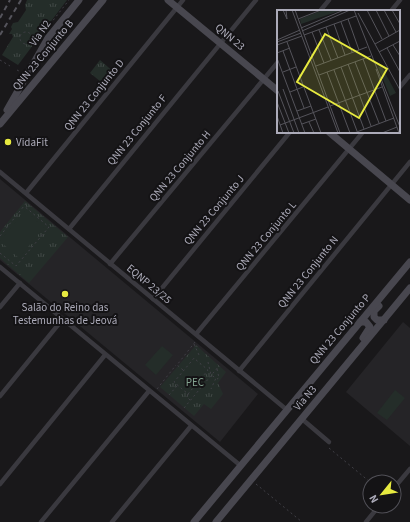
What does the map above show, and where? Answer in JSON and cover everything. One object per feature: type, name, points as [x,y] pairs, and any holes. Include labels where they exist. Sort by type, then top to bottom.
[{"type":"main road","name":"Via N2","points":[[0,123],[48,38],[79,0]]},
{"type":"main road","name":"QNN 23 Conjunto B","points":[[0,123],[102,0]]},
{"type":"main road","name":"QNN 23","points":[[168,0],[277,90]]},
{"type":"main road","points":[[330,133],[410,200]]},
{"type":"main road","points":[[384,320],[379,321],[375,319],[374,312],[398,283],[410,263]]},
{"type":"main road","name":"QNN 23 Conjunto P","points":[[287,410],[410,263]]},
{"type":"main road","name":"Via N3","points":[[216,522],[410,288]]},
{"type":"main road","points":[[335,379],[348,356],[369,331],[368,323],[360,322]]},
{"type":"main road","name":"Via N3","points":[[194,522],[287,410]]},
{"type":"street","name":"QNN 23 Conjunto D","points":[[26,193],[183,0]]},
{"type":"street","name":"QNN 23 Conjunto F","points":[[69,229],[256,0]]},
{"type":"street","points":[[321,10],[329,0]]},
{"type":"street","points":[[392,10],[400,0]]},
{"type":"street","name":"QNN 23 Conjunto H","points":[[110,264],[277,63]]},
{"type":"street","points":[[400,87],[410,75]]},
{"type":"street","name":"QNN 23 Conjunto J","points":[[153,299],[289,133]]},
{"type":"street","name":"QNN 23 Conjunto L","points":[[196,334],[362,133]]},
{"type":"street","name":"QNN 23 Conjunto N","points":[[239,370],[410,162]]},
{"type":"street","name":"EQNP 23/25","points":[[0,172],[287,410]]},
{"type":"street","points":[[0,267],[62,320],[240,466]]},
{"type":"street","points":[[0,307],[20,283]]},
{"type":"street","points":[[0,396],[62,320]]},
{"type":"street","points":[[0,484],[105,355]]},
{"type":"street","points":[[41,522],[149,391]]},
{"type":"street","points":[[302,419],[329,442]]},
{"type":"street","points":[[112,522],[191,426]]},
{"type":"street","points":[[402,478],[410,469]]},
{"type":"street","points":[[366,522],[373,514]]},
{"type":"path","points":[[41,36],[69,0]]},
{"type":"path","points":[[25,31],[29,32],[32,36],[31,41],[25,44],[21,43],[19,39],[20,34],[25,31]]},
{"type":"path","points":[[31,41],[35,44]]},
{"type":"path","points":[[0,60],[10,66]]},
{"type":"path","points":[[17,70],[21,72]]},
{"type":"path","points":[[0,236],[31,198]]},
{"type":"path","points":[[0,253],[16,266],[49,227],[24,206]]},
{"type":"path","points":[[156,390],[195,342]]},
{"type":"path","points":[[194,344],[199,355]]},
{"type":"path","points":[[188,394],[208,370],[195,358],[174,382],[188,394],[187,397],[190,400]]},
{"type":"path","points":[[208,362],[211,375],[216,378]]},
{"type":"path","points":[[176,365],[183,371]]},
{"type":"path","points":[[184,408],[219,366]]},
{"type":"path","points":[[211,389],[216,378],[219,378],[216,369]]},
{"type":"path","points":[[169,395],[177,386]]},
{"type":"path","points":[[329,442],[326,445],[362,475]]},
{"type":"path","points":[[251,480],[302,522]]},
{"type":"shaded area","points":[[0,179],[258,394],[220,442],[0,260]]},
{"type":"shaded area","points":[[403,322],[410,328],[410,446],[346,392]]},
{"type":"green space","points":[[27,0],[67,0],[18,65],[2,55],[13,37],[12,34],[9,34],[12,29],[11,27],[13,23],[18,22],[26,10],[25,5]]},
{"type":"green space","points":[[100,60],[116,74],[106,86],[90,73]]},
{"type":"green space","points":[[25,201],[68,237],[29,283],[0,258],[0,232]]},
{"type":"green space","points":[[25,211],[44,227],[19,258],[0,241]]},
{"type":"green space","name":"PEC","points":[[196,345],[226,372],[218,383],[223,394],[211,409],[204,404],[194,416],[160,387]]},
{"type":"green space","points":[[162,346],[173,355],[156,375],[145,365]]},
{"type":"green space","points":[[194,359],[207,371],[188,393],[175,382]]},
{"type":"green space","points":[[395,390],[405,398],[387,420],[377,413]]},
{"type":"railway","points":[[0,18],[10,0]]},
{"type":"railway","points":[[0,35],[21,0]]},
{"type":"place","name":"VidaFit","points":[[8,142]]},
{"type":"place","name":"Salão do Reino das Testemunhas de Jeová","points":[[65,294]]}]
